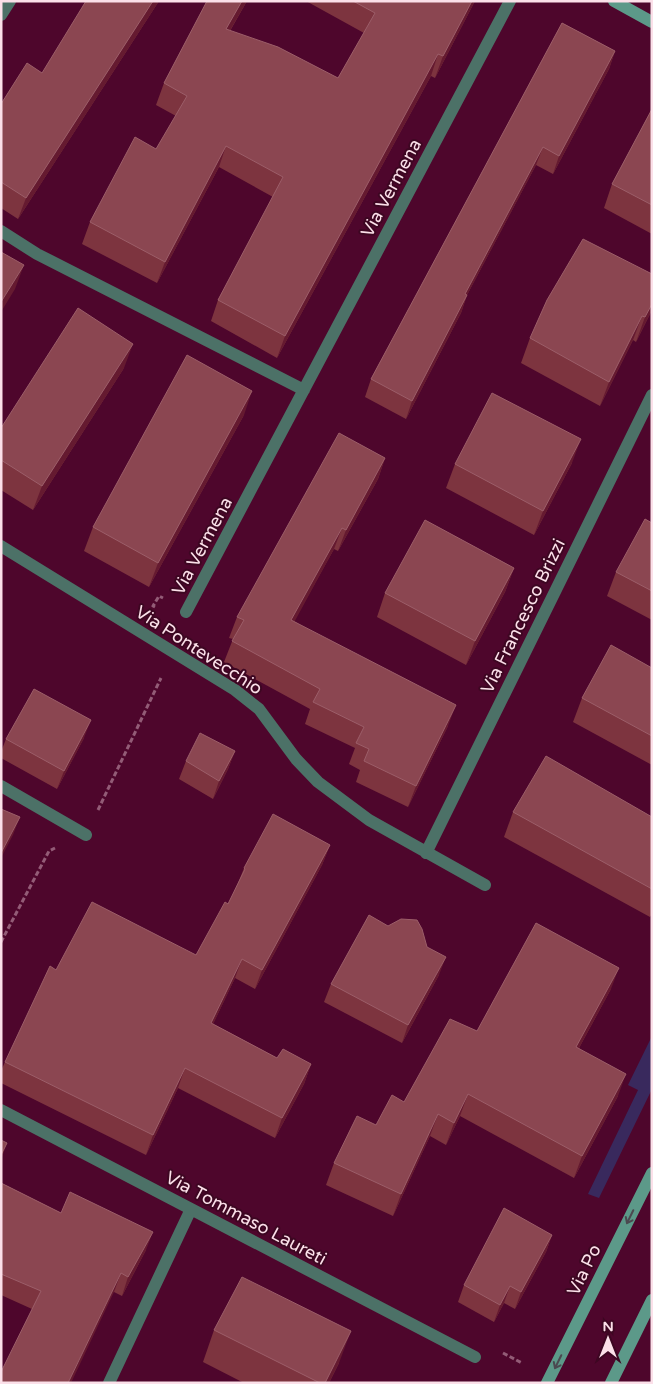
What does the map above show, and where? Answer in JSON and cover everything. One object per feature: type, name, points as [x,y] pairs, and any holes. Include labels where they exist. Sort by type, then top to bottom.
[{"type":"main road","points":[[614,1],[652,22]]},
{"type":"main road","name":"Via Po","points":[[547,1383],[652,1173]]},
{"type":"main road","points":[[611,1383],[652,1300]]},
{"type":"street","points":[[1,15],[10,1]]},
{"type":"street","name":"Via Vermena","points":[[186,612],[510,1]]},
{"type":"street","points":[[1,231],[37,254],[304,390]]},
{"type":"street","name":"Via Francesco Brizzi","points":[[426,854],[652,395]]},
{"type":"street","name":"Via Pontevecchio","points":[[1,546],[235,690],[259,709],[296,760],[318,782],[369,820],[426,854],[485,885]]},
{"type":"street","points":[[1,786],[86,834]]},
{"type":"street","name":"Via Tommaso Laureti","points":[[1,1110],[475,1357]]},
{"type":"street","points":[[109,1383],[191,1209]]},
{"type":"path","points":[[1,942],[49,851],[86,834],[174,653]]},
{"type":"shaded area","points":[[652,1036],[652,1089],[599,1198],[588,1194],[638,1090],[628,1085]]},
{"type":"building","points":[[86,1],[153,1],[26,198],[1,182],[1,104],[27,63],[42,73]]},
{"type":"building","points":[[207,1],[242,1],[226,29],[278,47],[338,78],[375,13],[353,1],[472,1],[443,56],[438,54],[285,336],[218,300],[283,177],[226,146],[165,262],[90,222],[135,137],[156,149],[187,96],[164,83]]},
{"type":"building","points":[[562,23],[615,51],[559,156],[543,147],[465,294],[467,295],[412,401],[371,379]]},
{"type":"building","points":[[652,109],[652,205],[612,184]]},
{"type":"building","points":[[583,239],[652,274],[652,304],[645,317],[642,316],[609,382],[530,338],[547,300]]},
{"type":"building","points":[[1,252],[24,265],[1,302]]},
{"type":"building","points":[[78,308],[133,344],[42,486],[1,460],[1,428]]},
{"type":"building","points":[[187,355],[252,391],[158,563],[93,527]]},
{"type":"building","points":[[492,393],[581,439],[543,511],[455,464]]},
{"type":"building","points":[[339,433],[385,458],[346,530],[342,528],[291,620],[456,705],[416,786],[364,761],[369,749],[356,743],[364,727],[313,702],[320,689],[232,641],[244,620],[237,617]]},
{"type":"building","points":[[645,519],[652,523],[652,591],[616,572]]},
{"type":"building","points":[[425,520],[514,568],[475,641],[385,593]]},
{"type":"building","points":[[611,645],[652,668],[652,736],[582,698]]},
{"type":"building","points":[[34,689],[91,720],[64,771],[6,739]]},
{"type":"building","points":[[200,733],[235,751],[219,781],[186,761]]},
{"type":"building","points":[[546,756],[652,817],[652,889],[513,812]]},
{"type":"building","points":[[1,809],[20,817],[1,853]]},
{"type":"building","points":[[273,814],[330,845],[262,970],[242,959],[211,1023],[277,1058],[283,1049],[311,1064],[282,1118],[185,1068],[153,1135],[5,1062],[50,966],[56,970],[92,902],[196,955],[225,902],[228,904],[244,868]]},
{"type":"building","points":[[369,915],[388,926],[401,919],[417,920],[422,929],[427,947],[446,957],[408,1025],[331,984]]},
{"type":"building","points":[[536,923],[619,968],[576,1047],[626,1074],[582,1156],[468,1094],[454,1123],[438,1114],[401,1194],[334,1163],[357,1116],[376,1125],[392,1095],[404,1102],[450,1019],[477,1031]]},
{"type":"building","points":[[1,1140],[7,1143],[1,1155]]},
{"type":"building","points":[[1,1183],[61,1213],[70,1192],[153,1232],[128,1277],[121,1273],[68,1383],[1,1383],[1,1372],[41,1291],[1,1274]]},
{"type":"building","points":[[504,1208],[552,1235],[521,1292],[510,1286],[500,1305],[464,1285]]},
{"type":"building","points":[[242,1277],[351,1331],[325,1383],[320,1383],[214,1330]]}]
